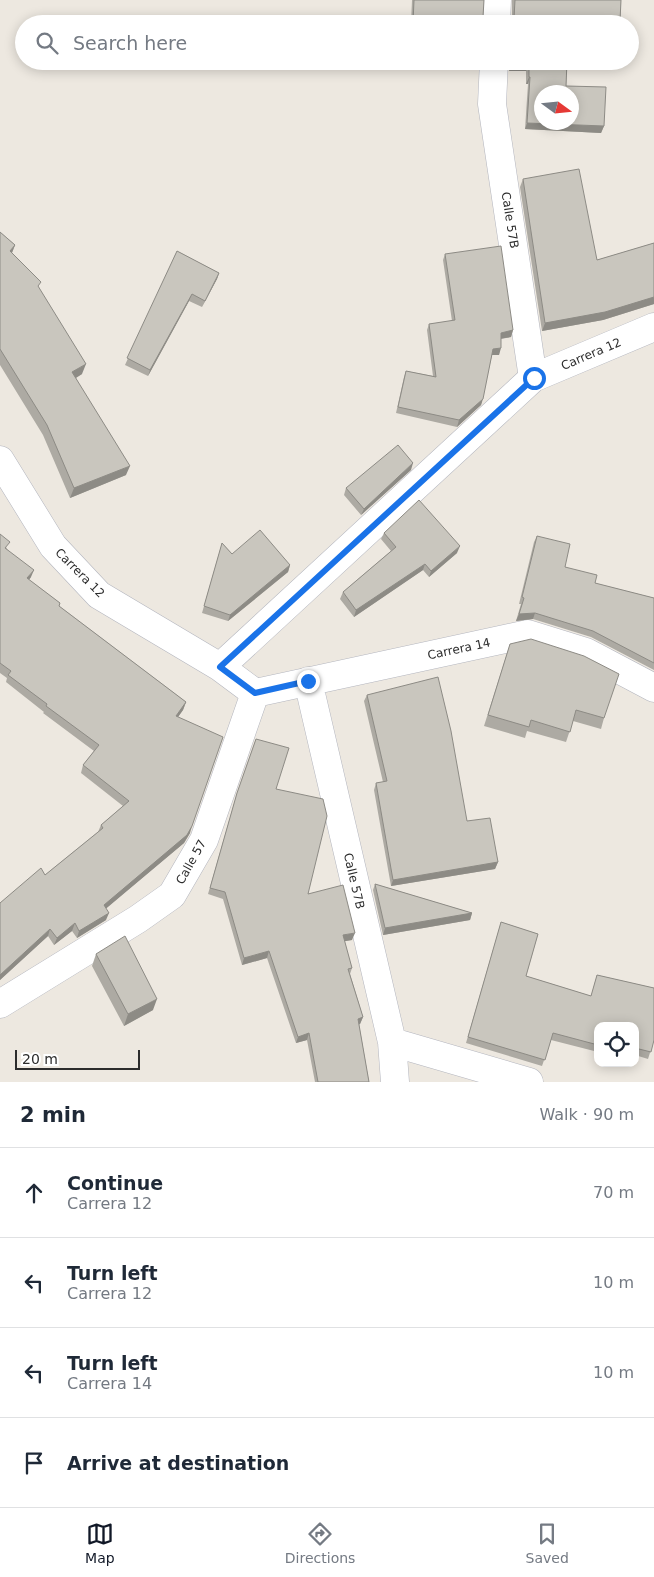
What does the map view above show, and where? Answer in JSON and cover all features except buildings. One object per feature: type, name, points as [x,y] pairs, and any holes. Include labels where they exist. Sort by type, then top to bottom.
[{"type":"street","points":[[496,15],[497,0]]},
{"type":"street","name":"Calle 57B","points":[[494,70],[492,104],[534,378]]},
{"type":"street","name":"Carrera 12","points":[[220,667],[534,378],[654,327]]},
{"type":"street","name":"Carrera 12","points":[[0,460],[53,546],[99,595],[220,667],[255,693]]},
{"type":"street","name":"Carrera 14","points":[[255,693],[528,634],[586,652],[654,688]]},
{"type":"street","name":"Calle 57B","points":[[308,681],[392,1042],[395,1082]]},
{"type":"street","name":"Calle 57","points":[[0,1004],[138,919],[172,895],[204,840],[255,693]]},
{"type":"street","points":[[392,1042],[529,1082]]},
{"type":"route","points":[[308,681],[255,693],[220,667],[534,378]]}]
